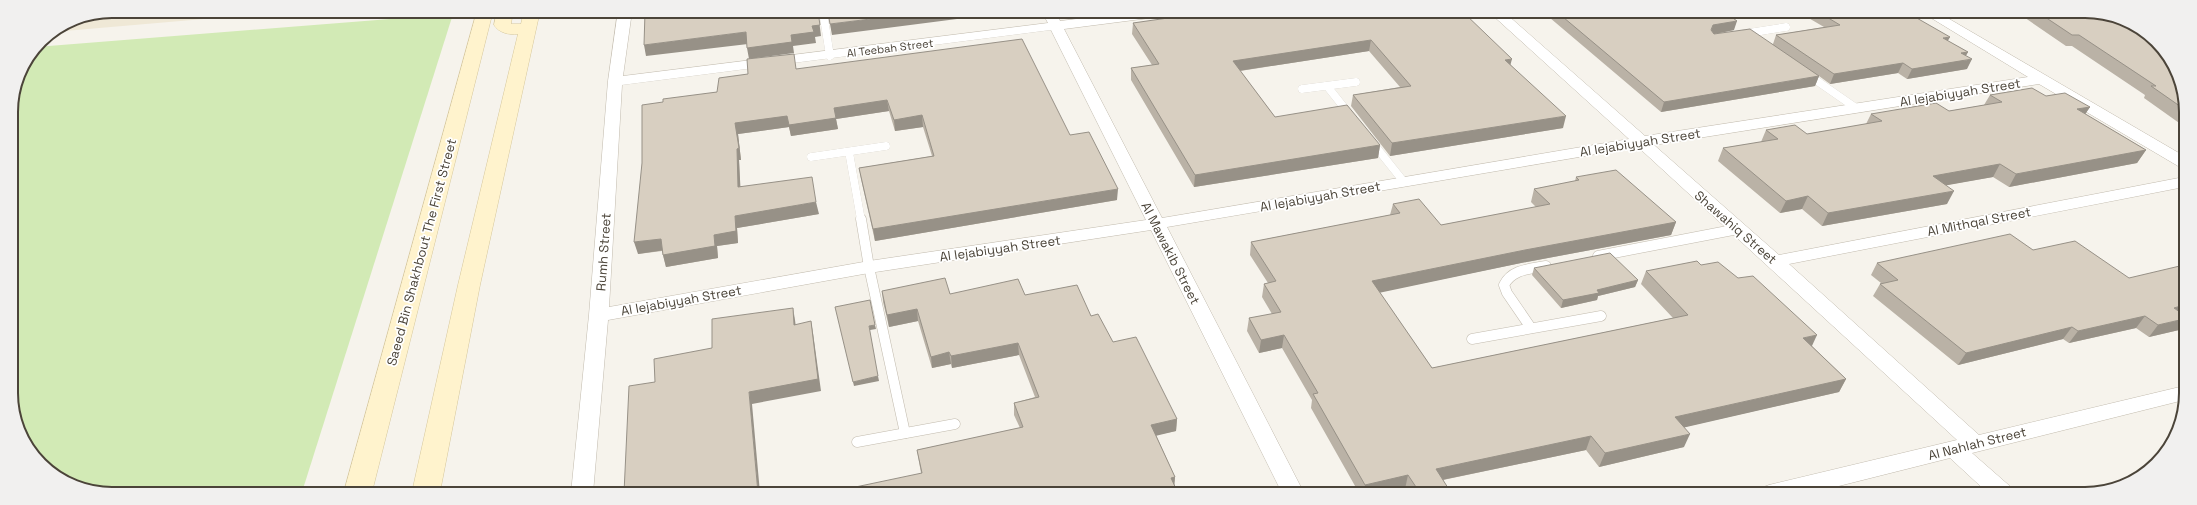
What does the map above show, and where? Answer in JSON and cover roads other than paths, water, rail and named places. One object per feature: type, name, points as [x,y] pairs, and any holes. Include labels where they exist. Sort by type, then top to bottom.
[{"type":"main road","name":"Saeed Bin Shakhbout The First Street","points":[[359,487],[483,18]]},
{"type":"main road","points":[[504,18],[502,25],[504,28],[515,29],[530,19]]},
{"type":"main road","points":[[427,487],[469,285],[530,19]]},
{"type":"street","name":"Rumh Street","points":[[582,487],[599,315],[615,82],[624,18]]},
{"type":"street","name":"Al Teebah Street","points":[[615,82],[830,56],[1052,19],[1068,18]]},
{"type":"street","name":"Shawahiq Street","points":[[1503,18],[1775,261],[1964,446],[1998,487]]},
{"type":"street","points":[[1938,18],[2179,160]]},
{"type":"street","name":"Al Mawakib Street","points":[[1052,19],[1290,487]]},
{"type":"street","name":"Al Iejabiyyah Street","points":[[599,315],[869,267],[1156,224],[1640,142],[2042,80]]},
{"type":"street","name":"Al Mithqal Street","points":[[1775,261],[2179,183]]},
{"type":"street","name":"Al Nahlah Street","points":[[1797,487],[2179,394]]},
{"type":"lane","points":[[823,18],[830,56]]},
{"type":"lane","points":[[1734,36],[1786,27]]},
{"type":"lane","points":[[1748,34],[1756,39]]},
{"type":"lane","points":[[1799,69],[1856,108]]},
{"type":"lane","points":[[1302,89],[1356,82]]},
{"type":"lane","points":[[1327,86],[1356,122]]},
{"type":"lane","points":[[1365,134],[1404,182]]},
{"type":"lane","points":[[811,157],[886,146]]},
{"type":"lane","points":[[849,152],[869,267],[905,433]]},
{"type":"lane","points":[[1589,258],[1738,229]]},
{"type":"lane","points":[[1531,328],[1507,293],[1504,284],[1507,277],[1515,272],[1558,264]]},
{"type":"lane","points":[[1472,339],[1601,316]]},
{"type":"lane","points":[[857,442],[955,424]]}]
